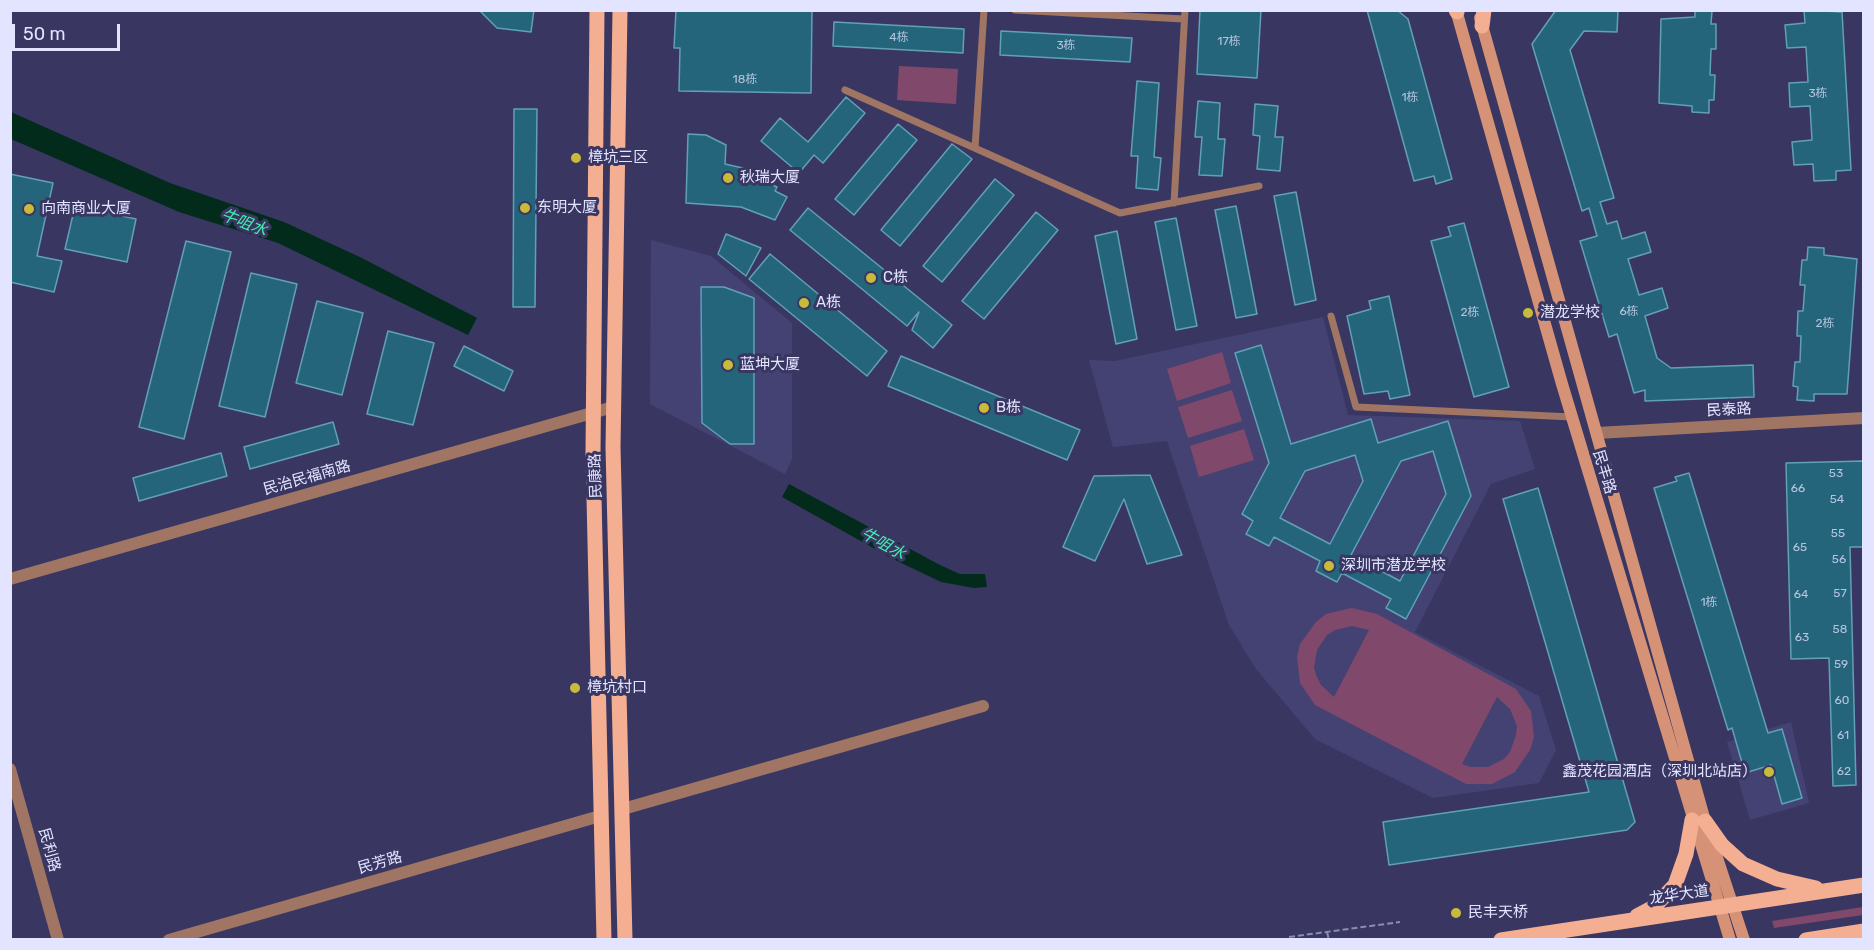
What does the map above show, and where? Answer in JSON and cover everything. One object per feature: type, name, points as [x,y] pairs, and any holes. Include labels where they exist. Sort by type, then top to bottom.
[{"type":"main road","name":"民康路","points":[[597,10],[593,413],[604,939]]},
{"type":"main road","name":"民康路","points":[[620,10],[613,407],[625,939]]},
{"type":"main road","name":"民丰路","points":[[1477,10],[1597,433],[1699,820]]},
{"type":"main road","points":[[1482,26],[1484,10]]},
{"type":"main road","name":"民丰路","points":[[1456,11],[1572,417],[1726,906],[1730,939]]},
{"type":"main road","points":[[1627,921],[1654,907],[1674,885],[1699,820],[1743,864],[1794,884],[1833,890]]},
{"type":"main road","name":"龙华大道","points":[[1501,939],[1863,885]]},
{"type":"main road","name":"民丰路","points":[[1726,906],[1744,939]]},
{"type":"main road","points":[[1806,939],[1852,934]]},
{"type":"street","name":"民治民福南路","points":[[10,579],[613,407]]},
{"type":"street","name":"民泰路","points":[[1597,433],[1863,418]]},
{"type":"street","points":[[623,809],[983,706]]},
{"type":"street","name":"民利路","points":[[10,769],[58,939]]},
{"type":"street","name":"民芳路","points":[[169,939],[600,816]]},
{"type":"lane","points":[[975,148],[984,10]]},
{"type":"lane","points":[[1015,10],[1184,19]]},
{"type":"lane","points":[[1174,203],[1185,10]]},
{"type":"lane","points":[[845,90],[1120,213],[1259,186]]},
{"type":"lane","points":[[1331,316],[1356,406],[1572,417]]},
{"type":"path","points":[[1289,937],[1400,922]]},
{"type":"path","points":[[1327,932],[1329,939]]},
{"type":"shaded area","points":[[899,66],[958,69],[956,104],[897,100]]},
{"type":"shaded area","name":"蓝坤大厦","points":[[651,240],[711,256],[792,323],[792,459],[785,474],[650,404]]},
{"type":"shaded area","name":"深圳市潜龙学校","points":[[1323,317],[1348,415],[1520,421],[1535,469],[1491,484],[1415,632],[1539,696],[1556,750],[1539,783],[1433,798],[1315,739],[1256,669],[1229,625],[1167,441],[1113,447],[1089,360],[1115,361]]},
{"type":"shaded area","points":[[1222,352],[1231,383],[1177,401],[1167,369]]},
{"type":"shaded area","points":[[1232,390],[1242,421],[1188,438],[1178,407]]},
{"type":"shaded area","points":[[1244,429],[1254,460],[1199,477],[1190,446]]},
{"type":"shaded area","points":[[1352,608],[1377,614],[1516,689],[1531,711],[1534,737],[1530,750],[1515,772],[1492,784],[1466,784],[1315,705],[1300,683],[1297,657],[1300,644],[1316,622],[1326,614]],"holes":[[[1352,626],[1369,630],[1334,697],[1321,685],[1317,677],[1314,668],[1317,650],[1327,635],[1335,630]],[[1497,697],[1510,709],[1517,726],[1510,752],[1504,759],[1488,767],[1470,767],[1462,764]]]},
{"type":"shaded area","name":"鑫茂花园酒店（深圳北站店）","points":[[1791,722],[1809,803],[1750,820],[1727,742]]},
{"type":"shaded area","points":[[1863,907],[1863,915],[1774,928],[1772,921]]},
{"type":"water","name":"牛咀水","points":[[11,112],[170,183],[284,222],[362,258],[477,318],[468,335],[278,243],[179,212],[11,139]]},
{"type":"water","name":"牛咀水","points":[[789,484],[940,565],[960,574],[985,574],[987,587],[974,588],[941,582],[893,559],[782,497]]},
{"type":"building","points":[[479,10],[534,10],[531,32],[497,28]]},
{"type":"building","points":[[676,10],[812,10],[811,93],[679,91],[680,48],[674,48]]},
{"type":"building","points":[[1200,10],[1261,10],[1257,78],[1197,74]]},
{"type":"building","points":[[1367,10],[1397,10],[1408,19],[1452,179],[1436,184],[1434,176],[1414,181]]},
{"type":"building","points":[[1556,10],[1618,10],[1617,32],[1584,31],[1570,50],[1614,198],[1600,202],[1607,224],[1617,221],[1622,239],[1645,232],[1651,252],[1628,259],[1639,295],[1662,288],[1668,308],[1645,316],[1657,358],[1671,368],[1753,365],[1754,397],[1645,401],[1645,390],[1634,393],[1617,334],[1609,337],[1580,241],[1597,236],[1589,208],[1582,211],[1532,44]]},
{"type":"building","points":[[1804,10],[1842,12],[1851,170],[1836,171],[1836,180],[1814,181],[1813,164],[1794,165],[1792,142],[1812,140],[1810,106],[1790,107],[1789,83],[1808,82],[1806,47],[1787,48],[1785,25],[1805,23]]},
{"type":"building","points":[[1695,11],[1712,11],[1711,24],[1716,24],[1716,49],[1711,49],[1710,75],[1715,75],[1714,100],[1709,100],[1709,113],[1692,112],[1692,106],[1659,103],[1661,19],[1695,17]]},
{"type":"building","points":[[834,22],[964,29],[963,53],[833,46]]},
{"type":"building","points":[[1001,31],[1132,38],[1130,62],[1000,55]]},
{"type":"building","points":[[1137,81],[1159,83],[1154,157],[1161,158],[1158,190],[1136,188],[1138,156],[1131,156]]},
{"type":"building","points":[[846,97],[865,113],[823,163],[814,155],[799,173],[761,141],[780,118],[808,142]]},
{"type":"building","points":[[1198,101],[1220,103],[1218,139],[1225,139],[1222,176],[1199,175],[1202,137],[1195,137]]},
{"type":"building","points":[[1255,104],[1278,106],[1275,137],[1283,137],[1280,171],[1257,169],[1260,136],[1253,135]]},
{"type":"building","name":"东明大厦","points":[[514,109],[537,109],[535,307],[513,307]]},
{"type":"building","points":[[898,124],[917,140],[854,215],[835,199]]},
{"type":"building","name":"秋瑞大厦","points":[[688,134],[706,135],[726,145],[725,164],[774,175],[770,184],[777,187],[775,191],[787,197],[775,220],[741,207],[686,203]]},
{"type":"building","points":[[952,144],[972,159],[900,246],[881,230]]},
{"type":"building","points":[[10,174],[53,183],[37,256],[62,261],[54,292],[10,282]]},
{"type":"building","points":[[995,179],[1014,195],[942,282],[923,266]]},
{"type":"building","points":[[1296,192],[1316,300],[1295,305],[1274,196]]},
{"type":"building","points":[[75,206],[136,219],[127,262],[65,249]]},
{"type":"building","points":[[1236,206],[1257,314],[1236,318],[1215,210]]},
{"type":"building","name":"C栋","points":[[808,208],[952,325],[933,348],[912,330],[919,312],[907,326],[790,230]]},
{"type":"building","points":[[1036,212],[1058,230],[984,319],[962,301]]},
{"type":"building","points":[[1176,218],[1197,326],[1176,330],[1155,222]]},
{"type":"building","points":[[1464,223],[1509,387],[1474,397],[1431,241],[1451,236],[1448,227]]},
{"type":"building","points":[[1117,231],[1137,339],[1116,344],[1095,236]]},
{"type":"building","points":[[726,234],[761,248],[746,276],[718,254]]},
{"type":"building","points":[[186,241],[231,252],[184,439],[139,427]]},
{"type":"building","points":[[1808,247],[1824,248],[1824,255],[1857,259],[1847,394],[1814,394],[1814,401],[1797,400],[1798,387],[1793,386],[1795,362],[1800,362],[1801,336],[1797,336],[1798,311],[1803,311],[1805,285],[1800,285],[1802,260],[1807,260]]},
{"type":"building","name":"A栋","points":[[770,254],[887,351],[867,376],[749,279]]},
{"type":"building","points":[[251,273],[297,284],[265,417],[219,406]]},
{"type":"building","name":"蓝坤大厦","points":[[701,287],[724,287],[754,298],[754,444],[730,444],[702,423]]},
{"type":"building","points":[[1389,296],[1410,395],[1390,399],[1388,391],[1364,394],[1347,316],[1371,309],[1369,301]]},
{"type":"building","points":[[317,301],[363,313],[342,395],[296,383]]},
{"type":"building","points":[[388,331],[434,343],[413,425],[367,414]]},
{"type":"building","points":[[1261,345],[1291,444],[1371,419],[1378,443],[1448,421],[1471,496],[1406,619],[1386,608],[1391,599],[1342,573],[1337,582],[1316,571],[1320,561],[1274,537],[1269,546],[1246,534],[1253,521],[1242,514],[1269,463],[1235,353]],"holes":[[[1433,451],[1446,494],[1400,581],[1351,555],[1401,461]],[[1355,455],[1363,481],[1330,544],[1280,518],[1305,471]]]},
{"type":"building","points":[[464,346],[513,371],[504,391],[454,366]]},
{"type":"building","name":"B栋","points":[[901,356],[1080,430],[1067,460],[888,386]]},
{"type":"building","points":[[333,422],[339,444],[250,469],[244,447]]},
{"type":"building","points":[[221,453],[227,476],[139,501],[133,478]]},
{"type":"building","points":[[1863,461],[1863,547],[1850,547],[1856,785],[1833,786],[1829,658],[1791,659],[1786,463]]},
{"type":"building","points":[[1689,473],[1768,733],[1782,729],[1802,798],[1782,804],[1771,765],[1745,773],[1732,728],[1728,730],[1654,488],[1677,481],[1675,477]]},
{"type":"building","points":[[1150,475],[1182,555],[1147,564],[1124,499],[1095,561],[1063,547],[1094,476]]},
{"type":"building","points":[[1538,488],[1635,822],[1627,830],[1389,865],[1383,822],[1589,792],[1503,499]]},
{"type":"place","name":"樟坑三区","points":[[576,158]]},
{"type":"place","name":"秋瑞大厦","points":[[728,178]]},
{"type":"place","name":"东明大厦","points":[[525,208]]},
{"type":"place","name":"向南商业大厦","points":[[29,209]]},
{"type":"place","name":"C栋","points":[[871,278]]},
{"type":"place","name":"A栋","points":[[804,303]]},
{"type":"place","name":"潜龙学校","points":[[1528,313]]},
{"type":"place","name":"蓝坤大厦","points":[[728,365]]},
{"type":"place","name":"B栋","points":[[984,408]]},
{"type":"place","name":"深圳市潜龙学校","points":[[1329,566]]},
{"type":"place","name":"樟坑村口","points":[[575,688]]},
{"type":"place","name":"鑫茂花园酒店（深圳北站店）","points":[[1769,772]]},
{"type":"place","name":"民丰天桥","points":[[1456,913]]}]
